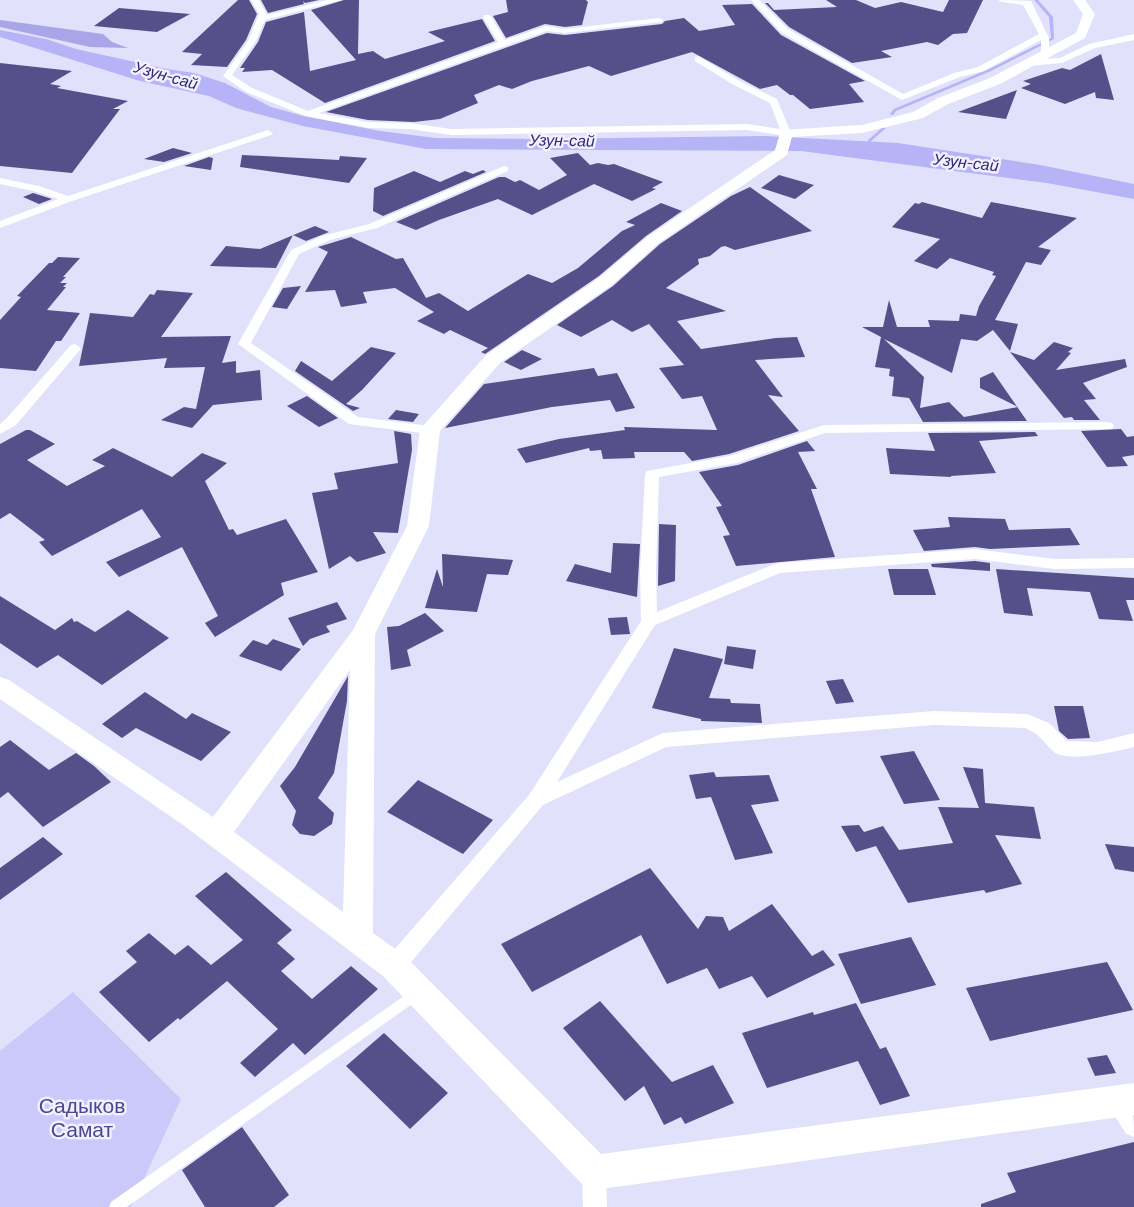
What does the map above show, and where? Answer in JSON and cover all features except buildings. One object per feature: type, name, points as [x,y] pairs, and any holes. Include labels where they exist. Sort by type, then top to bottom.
[{"type":"street","points":[[255,0],[263,14],[262,18],[252,41],[227,76],[249,90],[308,114],[368,125],[410,126],[451,132],[747,127],[785,140],[862,129],[918,115],[943,101],[995,81],[1080,35],[1089,14],[1079,0]]},
{"type":"street","points":[[262,18],[286,15],[312,4],[338,0]]},
{"type":"street","points":[[755,0],[784,31],[902,97],[957,75],[981,69],[1044,35]]},
{"type":"street","points":[[1002,0],[1025,2],[1044,35],[1046,41],[1045,54]]},
{"type":"street","points":[[486,17],[503,43]]},
{"type":"street","points":[[308,114],[546,28],[565,31],[659,20]]},
{"type":"street","points":[[1028,63],[1062,60],[1092,46],[1134,37]]},
{"type":"street","points":[[698,59],[735,82],[774,101],[785,140]]},
{"type":"street","points":[[0,225],[68,199],[268,133]]},
{"type":"street","points":[[216,834],[363,634],[418,526],[430,430],[493,359],[606,281],[653,240],[785,140]]},
{"type":"street","points":[[430,430],[354,421],[244,344],[294,252],[326,238],[373,226],[504,169]]},
{"type":"street","points":[[0,181],[35,188],[68,199]]},
{"type":"street","points":[[0,430],[11,422],[75,348]]},
{"type":"street","points":[[394,966],[536,800],[650,621],[648,572],[652,474],[732,460],[824,429],[1107,426]]},
{"type":"street","points":[[650,621],[777,568],[976,554],[1055,564],[1134,563]]},
{"type":"street","points":[[358,939],[363,634]]},
{"type":"street","points":[[0,686],[216,834],[394,966],[594,1172],[595,1207]]},
{"type":"street","points":[[536,800],[663,740],[934,718],[1027,721],[1043,728],[1062,748],[1098,749],[1134,740]]},
{"type":"street","points":[[594,1172],[1129,1109]]},
{"type":"lane","points":[[116,1207],[420,992]]},
{"type":"green space","name":"Садыков Самат","points":[[73,992],[181,1099],[131,1207],[0,1207],[0,1051]]},
{"type":"shaded area","points":[[0,20],[103,34],[112,42],[128,48],[90,47],[0,27]]},
{"type":"water","name":"Узун-сай","points":[[0,30],[46,39],[76,49],[194,73],[225,83],[271,107],[304,116],[380,131],[436,138],[542,139],[765,136],[898,143],[1040,165],[1134,184],[1134,199],[1047,183],[801,151],[426,149],[303,126],[236,108],[209,96],[140,81],[0,37]]},
{"type":"waterway","points":[[892,114],[895,110],[990,70],[1053,38],[1051,17],[1036,0]]},
{"type":"waterway","points":[[867,150],[869,141],[884,128]]}]
